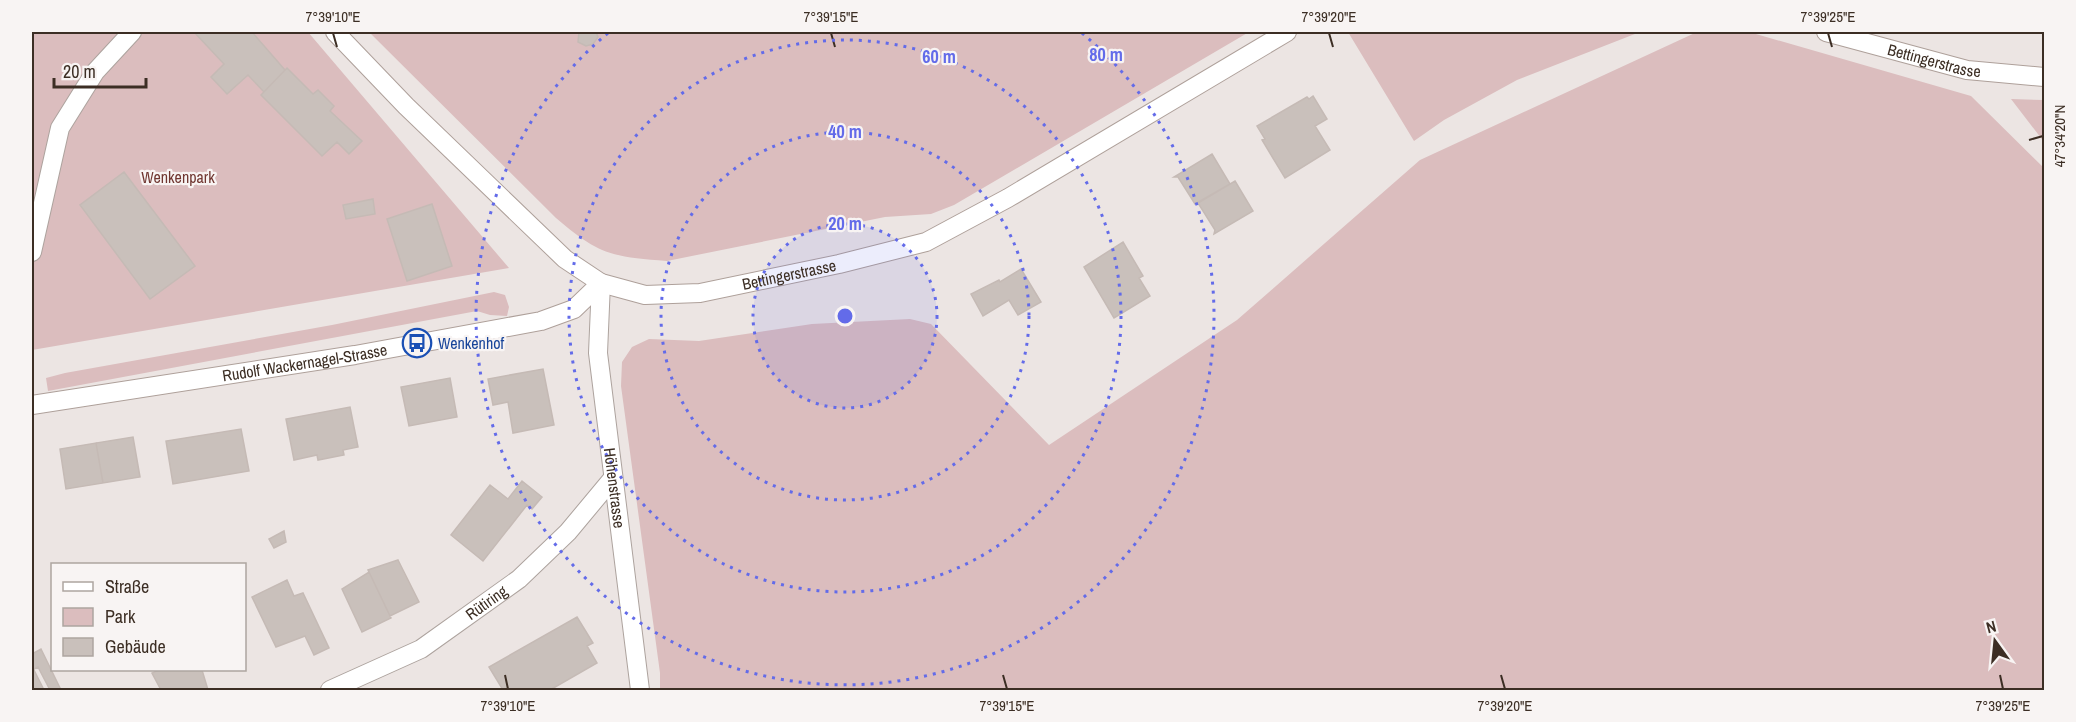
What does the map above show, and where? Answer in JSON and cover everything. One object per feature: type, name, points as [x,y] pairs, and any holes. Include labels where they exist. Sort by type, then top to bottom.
[{"type":"street","points":[[32,252],[60,128],[95,72],[132,32]]},
{"type":"street","name":"Bettingerstrasse","points":[[335,32],[537,235],[565,259],[601,283],[645,295],[700,293],[839,264],[926,242],[1008,198],[1287,32]]},
{"type":"street","name":"Bettingerstrasse","points":[[1826,32],[1967,70],[2044,77]]},
{"type":"street","name":"Rudolf Wackernagel-Strasse","points":[[32,405],[355,355],[541,321],[574,309],[601,283]]},
{"type":"street","name":"Höhenstrasse","points":[[601,283],[598,353],[640,690]]},
{"type":"street","name":"Rütiring","points":[[330,690],[421,649],[519,579],[568,532],[613,478]]},
{"type":"green space","name":"Wenkenpark","points":[[32,32],[308,32],[509,268],[32,350]]},
{"type":"green space","points":[[369,32],[1249,32],[954,205],[931,214],[885,217],[667,261],[632,258],[606,252],[571,230],[556,218]]},
{"type":"green space","points":[[1348,32],[1640,32],[1517,80],[1444,120],[1414,141]]},
{"type":"green space","points":[[1697,32],[1749,32],[1971,96],[2044,168],[2044,690],[660,690],[660,673],[621,386],[622,362],[632,347],[649,339],[699,341],[812,324],[910,319],[931,324],[1049,445],[1237,320],[1420,160]]},
{"type":"green space","points":[[2011,99],[2044,100],[2044,142]]},
{"type":"green space","points":[[494,292],[505,295],[509,307],[507,316],[490,315],[477,311],[48,391],[46,378],[65,373],[332,325]]},
{"type":"building","points":[[194,32],[252,32],[285,70],[264,92],[248,75],[227,94],[211,77],[224,64]]},
{"type":"building","points":[[579,32],[596,32],[598,37],[593,44],[586,46],[578,42]]},
{"type":"building","points":[[287,68],[313,94],[318,90],[334,106],[330,111],[362,141],[349,154],[337,142],[322,156],[261,95]]},
{"type":"building","points":[[1313,96],[1327,119],[1315,126],[1330,150],[1285,178],[1262,140],[1265,139],[1257,126],[1307,97],[1309,99]]},
{"type":"building","points":[[1212,154],[1230,184],[1195,204],[1178,177],[1174,177]]},
{"type":"building","points":[[124,172],[195,266],[150,299],[80,205]]},
{"type":"building","points":[[1235,181],[1253,211],[1214,234],[1215,230],[1198,203]]},
{"type":"building","points":[[373,199],[375,214],[346,219],[343,205]]},
{"type":"building","points":[[432,204],[452,266],[407,281],[387,219]]},
{"type":"building","points":[[1123,242],[1143,276],[1139,278],[1150,296],[1114,318],[1084,267]]},
{"type":"building","points":[[1021,269],[1041,302],[1018,315],[1009,300],[983,316],[971,294],[999,280],[1000,282]]},
{"type":"building","points":[[543,369],[554,425],[513,433],[508,402],[493,405],[488,379]]},
{"type":"building","points":[[450,378],[457,417],[409,426],[401,387]]},
{"type":"building","points":[[350,407],[358,447],[343,450],[344,455],[318,460],[317,455],[294,460],[286,419]]},
{"type":"building","points":[[241,429],[249,471],[173,484],[166,441]]},
{"type":"building","points":[[133,437],[140,477],[103,483],[96,443]]},
{"type":"building","points":[[96,443],[103,483],[66,489],[60,449]]},
{"type":"building","points":[[522,481],[542,497],[532,509],[527,505],[483,561],[451,535],[490,485],[508,499]]},
{"type":"building","points":[[284,531],[286,542],[274,548],[269,539]]},
{"type":"building","points":[[398,560],[419,602],[390,616],[368,570]]},
{"type":"building","points":[[369,572],[391,618],[362,632],[342,589]]},
{"type":"building","points":[[287,580],[294,596],[303,593],[329,648],[314,655],[305,636],[276,647],[252,597]]},
{"type":"building","points":[[577,617],[593,643],[587,646],[597,663],[550,690],[503,690],[489,667]]},
{"type":"building","points":[[41,649],[61,690],[50,690],[38,667],[32,670],[32,654]]},
{"type":"building","points":[[34,670],[44,690],[32,690],[32,671]]},
{"type":"building","points":[[157,671],[202,671],[208,690],[161,690],[152,673]]},
{"type":"place","name":"Wenkenhof","points":[[417,343]]}]
